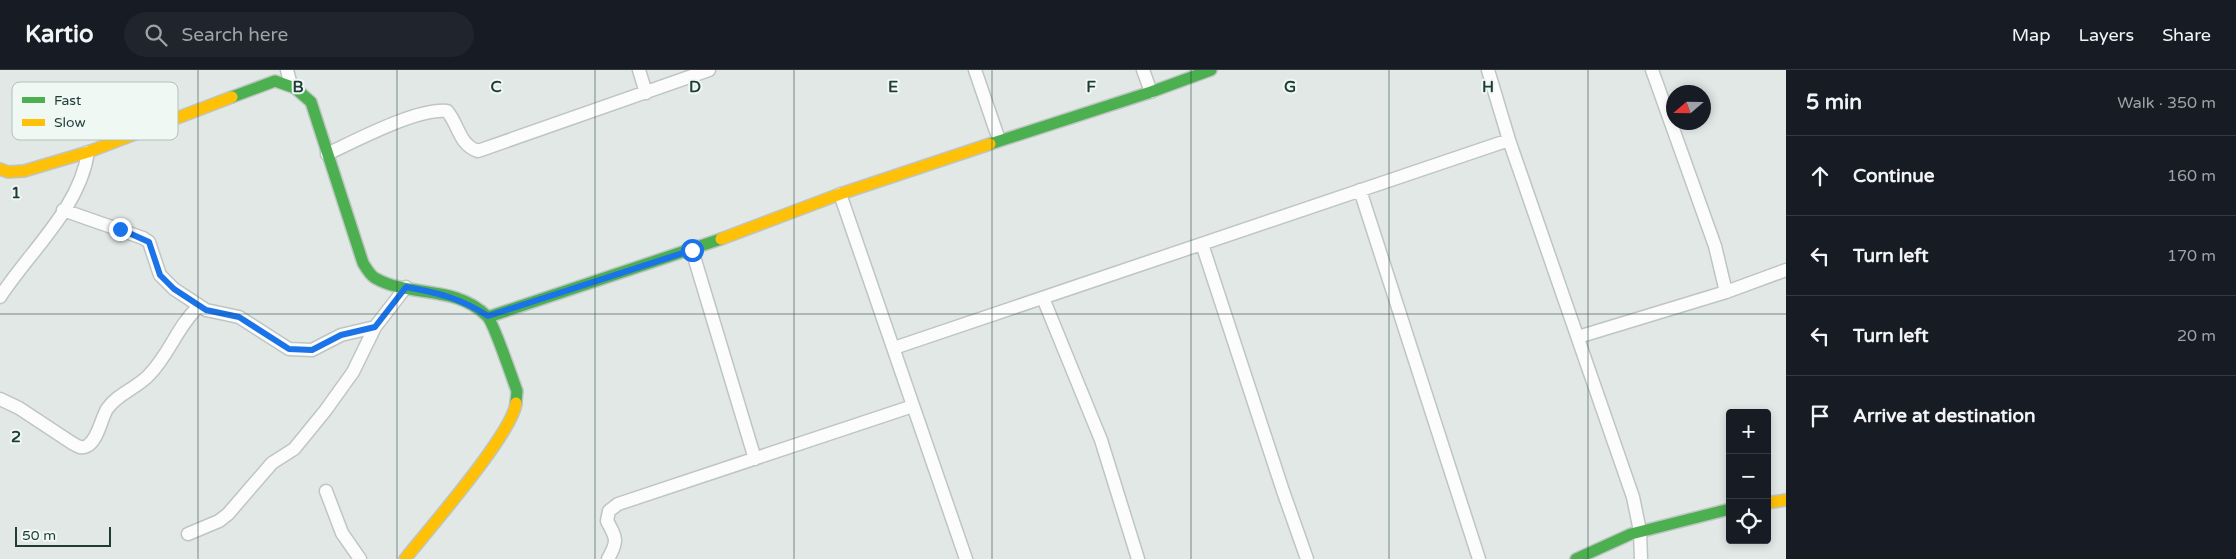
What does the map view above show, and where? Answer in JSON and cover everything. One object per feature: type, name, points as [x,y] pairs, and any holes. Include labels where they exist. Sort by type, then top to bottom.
[{"type":"street","points":[[287,70],[292,84],[311,102],[363,264],[373,277],[391,284],[446,294],[470,304],[488,316],[517,391],[515,413],[501,437],[405,559]]},
{"type":"street","points":[[639,70],[646,93]]},
{"type":"street","points":[[327,154],[385,127],[437,110],[448,111],[469,148],[478,151],[709,70]]},
{"type":"street","points":[[975,70],[999,140]]},
{"type":"street","points":[[1143,70],[1151,92]]},
{"type":"street","points":[[488,316],[692,250],[840,194],[999,140],[1151,92],[1211,70]]},
{"type":"street","points":[[1488,70],[1509,140],[1633,497],[1640,531],[1641,559]]},
{"type":"street","points":[[1652,70],[1715,246],[1726,292]]},
{"type":"street","points":[[178,118],[275,81],[292,84]]},
{"type":"street","points":[[0,169],[8,172],[24,172],[120,140]]},
{"type":"street","points":[[894,348],[1509,140]]},
{"type":"street","points":[[0,297],[63,210],[82,176],[88,152]]},
{"type":"street","points":[[1360,190],[1479,559]]},
{"type":"street","points":[[840,194],[966,559]]},
{"type":"street","points":[[63,210],[120,229],[149,242],[160,275],[174,289],[198,307],[239,317],[289,349],[299,351],[312,350],[353,331],[375,327]]},
{"type":"street","points":[[1202,244],[1307,559]]},
{"type":"street","points":[[692,250],[755,459]]},
{"type":"street","points":[[1578,337],[1726,292],[1786,270]]},
{"type":"street","points":[[188,534],[223,518],[272,463],[294,449],[353,372],[375,327],[406,287]]},
{"type":"street","points":[[1043,298],[1101,440],[1138,559]]},
{"type":"street","points":[[0,399],[19,408],[72,443],[80,447],[87,446],[92,441],[108,409],[115,400],[148,376],[185,319],[198,307]]},
{"type":"street","points":[[608,559],[616,545],[616,537],[607,521],[609,511],[618,504],[913,406]]},
{"type":"street","points":[[326,491],[342,533],[360,559]]},
{"type":"street","points":[[1771,502],[1786,500]]},
{"type":"street","points":[[1576,559],[1598,546],[1640,531],[1726,510]]},
{"type":"traffic: fast","points":[[990,144],[1151,92],[1211,70]]},
{"type":"traffic: fast","points":[[232,97],[275,81],[295,88],[311,102],[363,263],[371,275],[389,284],[403,288],[460,299],[474,306],[487,316],[498,339],[517,391],[516,403]]},
{"type":"traffic: fast","points":[[488,317],[721,239]]},
{"type":"traffic: fast","points":[[1576,559],[1631,534],[1726,510]]},
{"type":"traffic: slow","points":[[178,118],[232,97]]},
{"type":"traffic: slow","points":[[0,169],[8,172],[24,171],[88,152],[119,140]]},
{"type":"traffic: slow","points":[[721,239],[840,194],[990,144]]},
{"type":"traffic: slow","points":[[405,559],[486,458],[501,436],[516,403]]},
{"type":"traffic: slow","points":[[1771,502],[1786,500]]},
{"type":"route","points":[[120,229],[149,242],[160,275],[174,289],[198,307],[239,317],[253,324],[289,349],[299,351],[312,350],[327,344],[341,335],[375,327],[406,287],[446,294],[470,304],[488,316],[692,250]]}]
